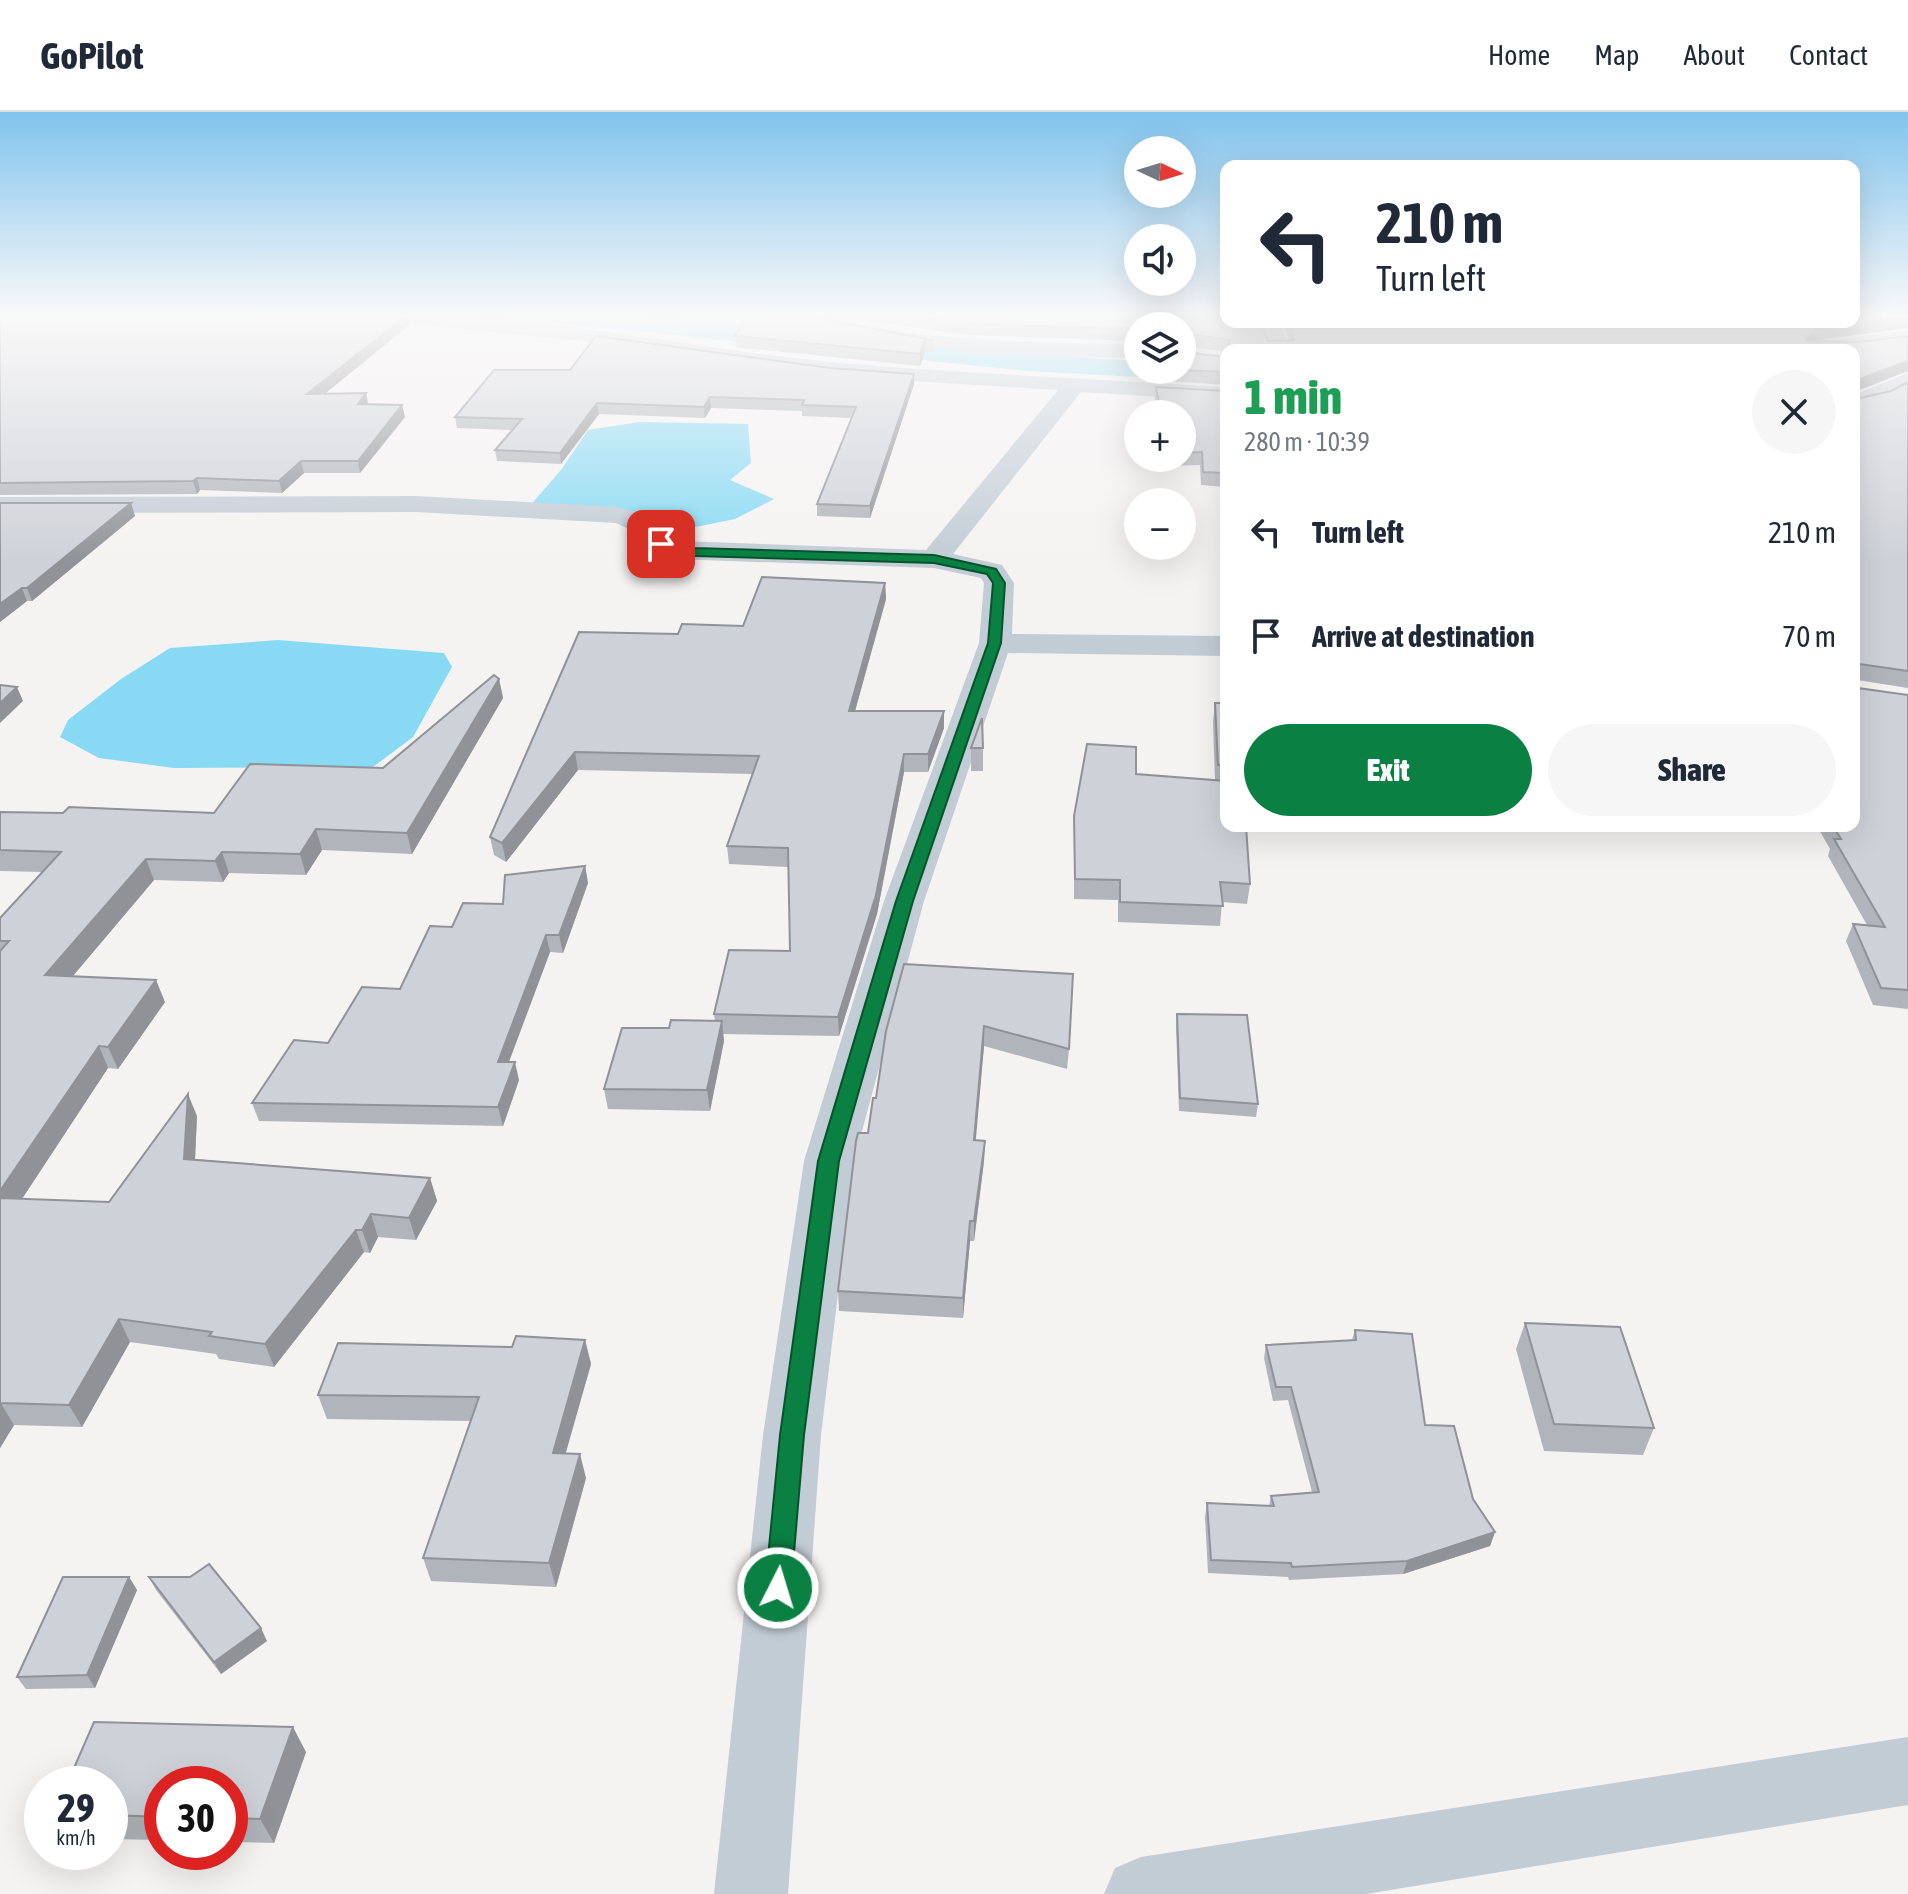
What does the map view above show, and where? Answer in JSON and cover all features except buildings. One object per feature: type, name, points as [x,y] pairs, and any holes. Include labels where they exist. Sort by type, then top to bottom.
[{"type":"street","points":[[934,559],[1066,396]]},
{"type":"street","points":[[0,505],[416,504],[617,515],[650,524],[661,544],[673,550],[934,559],[992,571],[999,583],[995,643],[904,901],[829,1161],[792,1435],[751,1894]]},
{"type":"street","points":[[995,643],[1220,646]]},
{"type":"street","points":[[1141,1894],[1908,1771]]},
{"type":"water","points":[[639,422],[748,424],[751,463],[730,480],[774,499],[735,519],[646,537],[614,522],[522,515],[561,470],[588,430]]},
{"type":"water","points":[[278,640],[444,653],[452,667],[413,737],[373,767],[174,768],[99,758],[60,737],[68,720],[121,679],[170,648]]},
{"type":"route","points":[[661,544],[673,550],[694,552],[934,559],[992,571],[999,583],[995,643],[904,901],[829,1161],[792,1435],[778,1588]]}]
